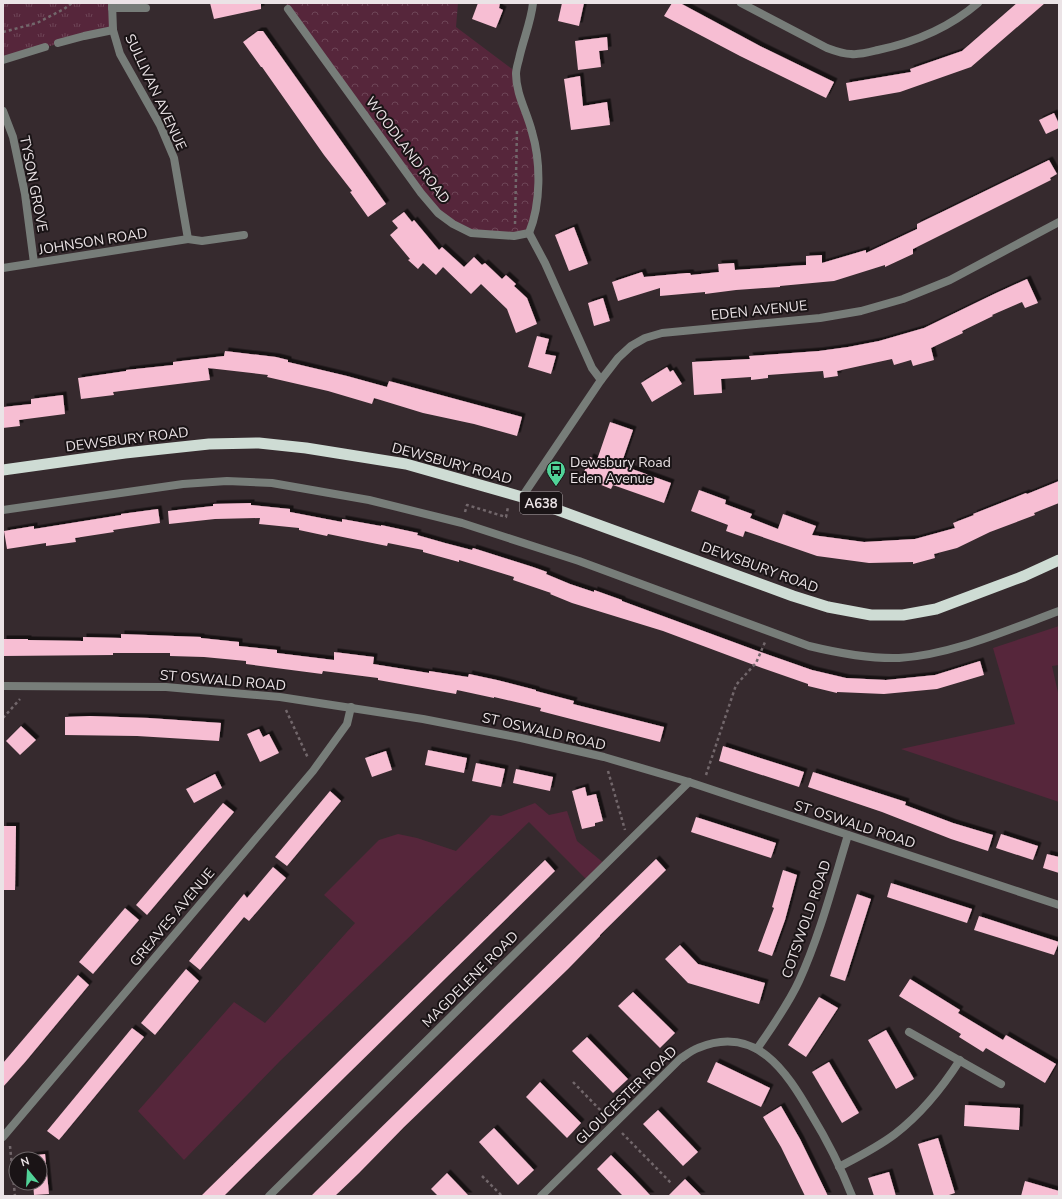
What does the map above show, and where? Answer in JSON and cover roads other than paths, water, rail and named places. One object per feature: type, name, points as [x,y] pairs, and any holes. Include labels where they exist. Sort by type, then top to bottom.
[{"type":"highway","name":"DEWSBURY ROAD","points":[[3,470],[171,448],[209,444],[259,443],[306,448],[406,464],[522,497],[793,596],[828,607],[871,615],[903,614],[936,609],[1024,576],[1059,560]]},
{"type":"street","points":[[533,3],[533,10],[523,40],[516,72],[518,92],[533,133],[537,155],[538,186],[534,221],[529,233],[545,263],[592,368],[601,380]]},
{"type":"street","points":[[740,3],[827,48],[839,53],[853,54],[884,48],[924,37],[958,19],[978,3]]},
{"type":"street","points":[[112,5],[146,8]]},
{"type":"street","name":"SULLIVAN AVENUE","points":[[112,5],[113,30],[120,54],[160,125],[174,158],[188,239]]},
{"type":"street","name":"WOODLAND ROAD","points":[[288,9],[420,193],[438,213],[453,224],[471,232],[514,236],[529,233]]},
{"type":"street","points":[[58,43],[113,30]]},
{"type":"street","points":[[3,60],[45,47]]},
{"type":"street","name":"TYSON GROVE","points":[[3,111],[13,138],[22,180],[34,263]]},
{"type":"street","name":"EDEN AVENUE","points":[[522,497],[601,380],[618,358],[631,346],[645,338],[662,333],[820,318],[868,309],[903,299],[950,280],[1059,222]]},
{"type":"street","name":"JOHNSON ROAD","points":[[3,268],[188,239],[202,241],[244,235]]},
{"type":"street","points":[[3,510],[183,484],[227,481],[272,483],[369,500],[462,522],[579,561],[809,646],[839,653],[870,657],[900,658],[933,653],[974,642],[1059,611]]},
{"type":"street","name":"ST OSWALD ROAD","points":[[3,686],[166,687],[280,697],[423,719],[520,738],[604,758],[689,782],[1059,905]]},
{"type":"street","name":"GREAVES AVENUE","points":[[6,1134],[313,771],[347,724],[351,707]]},
{"type":"street","name":"MAGDELENE ROAD","points":[[269,1196],[689,782]]},
{"type":"street","name":"COTSWOLD ROAD","points":[[757,1049],[783,1012],[799,982],[811,952],[848,835]]},
{"type":"street","points":[[909,1032],[1001,1084]]},
{"type":"street","name":"GLOUCESTER ROAD","points":[[541,1196],[680,1059],[697,1048],[712,1043],[728,1041],[743,1043],[757,1049],[774,1060],[785,1073],[824,1135],[852,1196]]},
{"type":"street","points":[[839,1167],[895,1134],[946,1082],[960,1060]]},
{"type":"place","name":"Dewsbury Road Eden Avenue","points":[[556,487]]}]
